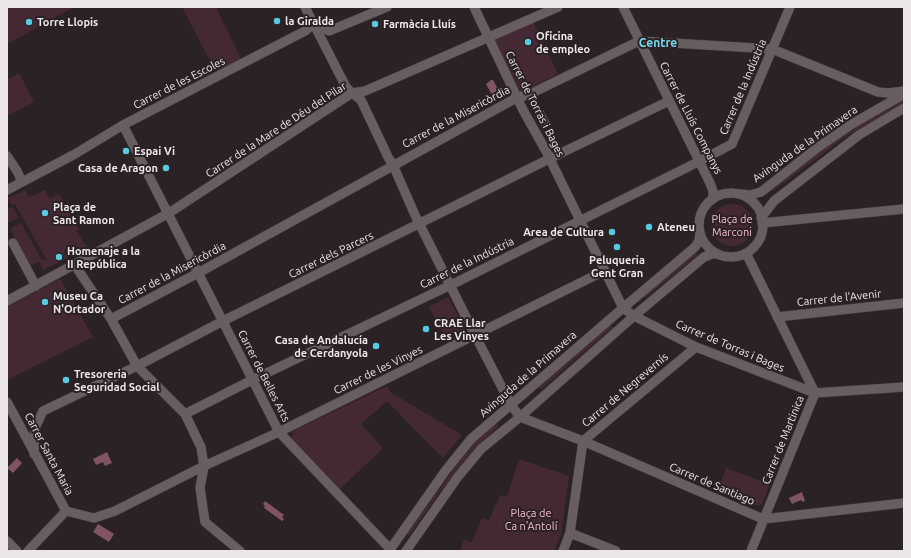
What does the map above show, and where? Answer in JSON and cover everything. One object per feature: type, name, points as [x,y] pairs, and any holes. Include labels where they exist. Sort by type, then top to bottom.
[{"type":"street","points":[[305,7],[346,87],[361,100],[475,335],[511,405],[520,417]]},
{"type":"street","points":[[314,24],[329,31],[387,7]]},
{"type":"street","name":"Carrer de Torras i Bages","points":[[474,7],[623,308],[634,316],[696,347],[815,393],[904,387]]},
{"type":"street","name":"Carrer de la Mare de Déu del Pilar","points":[[74,264],[169,214],[352,93],[365,91],[558,7]]},
{"type":"street","name":"Carrer de Lluís Companys","points":[[623,7],[700,161],[713,191],[713,198]]},
{"type":"street","name":"Carrer de la Indústria","points":[[185,414],[252,380],[450,285],[732,144],[790,7]]},
{"type":"street","name":"Carrer de les Escoles","points":[[22,182],[123,125],[216,78],[314,24]]},
{"type":"street","name":"Carrer de la Misericòrdia","points":[[111,319],[198,273],[518,97],[528,95],[639,41],[772,50],[878,92],[904,92]]},
{"type":"street","name":"Avinguda de la Primavera","points":[[739,194],[750,195],[761,192],[816,148],[904,92]]},
{"type":"street","name":"Carrer dels Parcers","points":[[34,454],[35,428],[43,411],[137,366],[222,322],[669,101]]},
{"type":"street","points":[[762,221],[774,201],[859,135],[904,108]]},
{"type":"street","points":[[123,125],[169,214]]},
{"type":"street","points":[[7,156],[22,182],[7,190]]},
{"type":"street","points":[[730,193],[739,194],[748,198],[755,205],[762,221],[762,232],[759,240],[746,253],[728,257],[718,254],[710,249],[704,242],[700,233],[699,224],[701,214],[706,205],[713,198],[730,193]]},
{"type":"street","points":[[762,221],[904,208]]},
{"type":"street","name":"Carrer de Belles Arts","points":[[169,214],[222,322],[279,432],[389,550]]},
{"type":"street","name":"Avinguda de la Primavera","points":[[389,550],[446,470],[471,439],[695,247],[699,241],[700,233]]},
{"type":"street","points":[[13,243],[33,287]]},
{"type":"street","name":"Carrer de Martinica","points":[[746,253],[815,393],[751,551]]},
{"type":"street","points":[[406,551],[457,478],[474,457],[489,442],[520,417],[634,316],[704,257],[712,254],[718,254]]},
{"type":"street","points":[[7,301],[74,264],[111,319],[137,366],[185,414],[201,447],[204,466],[200,488],[205,522],[240,551]]},
{"type":"street","name":"Carrer de les Vinyes","points":[[204,466],[279,432],[604,271]]},
{"type":"street","name":"Carrer de l'Avenir","points":[[777,317],[904,303]]},
{"type":"street","name":"Carrer de Negrevernís","points":[[563,551],[570,534],[583,441],[696,347]]},
{"type":"street","name":"Carrer Santa Maria","points":[[7,402],[66,512],[94,518],[115,511],[204,466]]},
{"type":"street","name":"Carrer de Santiago","points":[[520,417],[583,441],[764,519],[904,503]]},
{"type":"street","points":[[28,551],[66,512]]},
{"type":"street","points":[[570,534],[616,551]]},
{"type":"street","points":[[7,542],[17,551]]},
{"type":"green space","points":[[7,7],[71,7],[72,8],[7,44]]},
{"type":"green space","points":[[187,7],[216,7],[243,63],[217,74],[183,9]]},
{"type":"green space","points":[[533,21],[558,74],[521,92],[494,39]]},
{"type":"green space","points":[[19,73],[34,102],[7,116],[7,80]]},
{"type":"green space","points":[[904,98],[904,103],[845,137],[773,191],[771,190],[811,158],[857,125]]},
{"type":"green space","points":[[25,190],[29,197],[45,190],[50,199],[59,194],[79,229],[76,231],[87,247],[74,254],[70,247],[64,250],[68,258],[43,270],[39,262],[30,266],[10,229],[21,223],[42,260],[46,259],[15,204],[12,206],[8,198]]},
{"type":"green space","name":"Plaça de Marconi","points":[[728,204],[736,204],[744,207],[750,213],[753,225],[750,237],[744,243],[736,246],[728,246],[720,243],[714,237],[711,229],[711,221],[714,213],[720,207]]},
{"type":"green space","points":[[13,207],[19,218],[7,223],[7,209]]},
{"type":"green space","points":[[695,253],[698,255],[645,298],[644,296]]},
{"type":"green space","points":[[60,279],[93,337],[7,380],[7,307]]},
{"type":"green space","points":[[448,297],[465,330],[446,340],[429,307]]},
{"type":"green space","points":[[610,324],[613,327],[541,389],[538,387]]},
{"type":"green space","points":[[387,386],[390,392],[462,435],[443,458],[387,401],[361,424],[383,448],[339,490],[292,439],[293,431]]},
{"type":"green space","points":[[496,423],[499,426],[475,448],[440,492],[409,536],[407,534],[474,443]]},
{"type":"green space","name":"Plaça de Ca n'Antolí","points":[[519,459],[569,476],[561,534],[554,551],[460,551],[464,540],[472,542],[482,518],[489,520],[500,495],[507,497]]},
{"type":"green space","points":[[726,468],[770,484],[762,504],[757,506],[718,489]]},
{"type":"shaded area","points":[[493,80],[500,93],[493,97],[486,84]]},
{"type":"shaded area","points":[[543,110],[550,123],[542,127],[536,113]]},
{"type":"shaded area","points":[[107,452],[112,463],[105,466],[103,462],[96,465],[93,459]]},
{"type":"shaded area","points":[[17,458],[22,463],[13,473],[7,468]]},
{"type":"shaded area","points":[[802,492],[805,501],[803,502],[801,500],[792,504],[789,498]]},
{"type":"shaded area","points":[[265,501],[284,515],[282,517],[284,519],[282,521],[264,508],[265,506],[263,504]]},
{"type":"shaded area","points":[[98,524],[114,534],[109,542],[93,532]]},
{"type":"place","name":"la Giralda","points":[[277,21]]},
{"type":"place","name":"Torre Llopis","points":[[29,22]]},
{"type":"place","name":"Farmàcia Lluís","points":[[375,24]]},
{"type":"place","name":"Oficina de empleo","points":[[528,42]]},
{"type":"place","name":"Espai Vi","points":[[126,151]]},
{"type":"place","name":"Casa de Aragon","points":[[166,168]]},
{"type":"place","name":"Plaça de Sant Ramon","points":[[45,213]]},
{"type":"place","name":"Ateneu","points":[[649,227]]},
{"type":"place","name":"Area de Cultura","points":[[612,232]]},
{"type":"place","name":"Peluqueria Gent Gran","points":[[617,247]]},
{"type":"place","name":"Homenaje a la II República","points":[[59,257]]},
{"type":"place","name":"Museu Ca N'Ortador","points":[[45,302]]},
{"type":"place","name":"CRAE Llar Les Vinyes","points":[[426,329]]},
{"type":"place","name":"Casa de Andalucía de Cerdanyola","points":[[376,346]]},
{"type":"place","name":"Tresoreria Seguridad Social","points":[[66,380]]},
{"type":"district","name":"Centre","points":[[658,43]]}]
